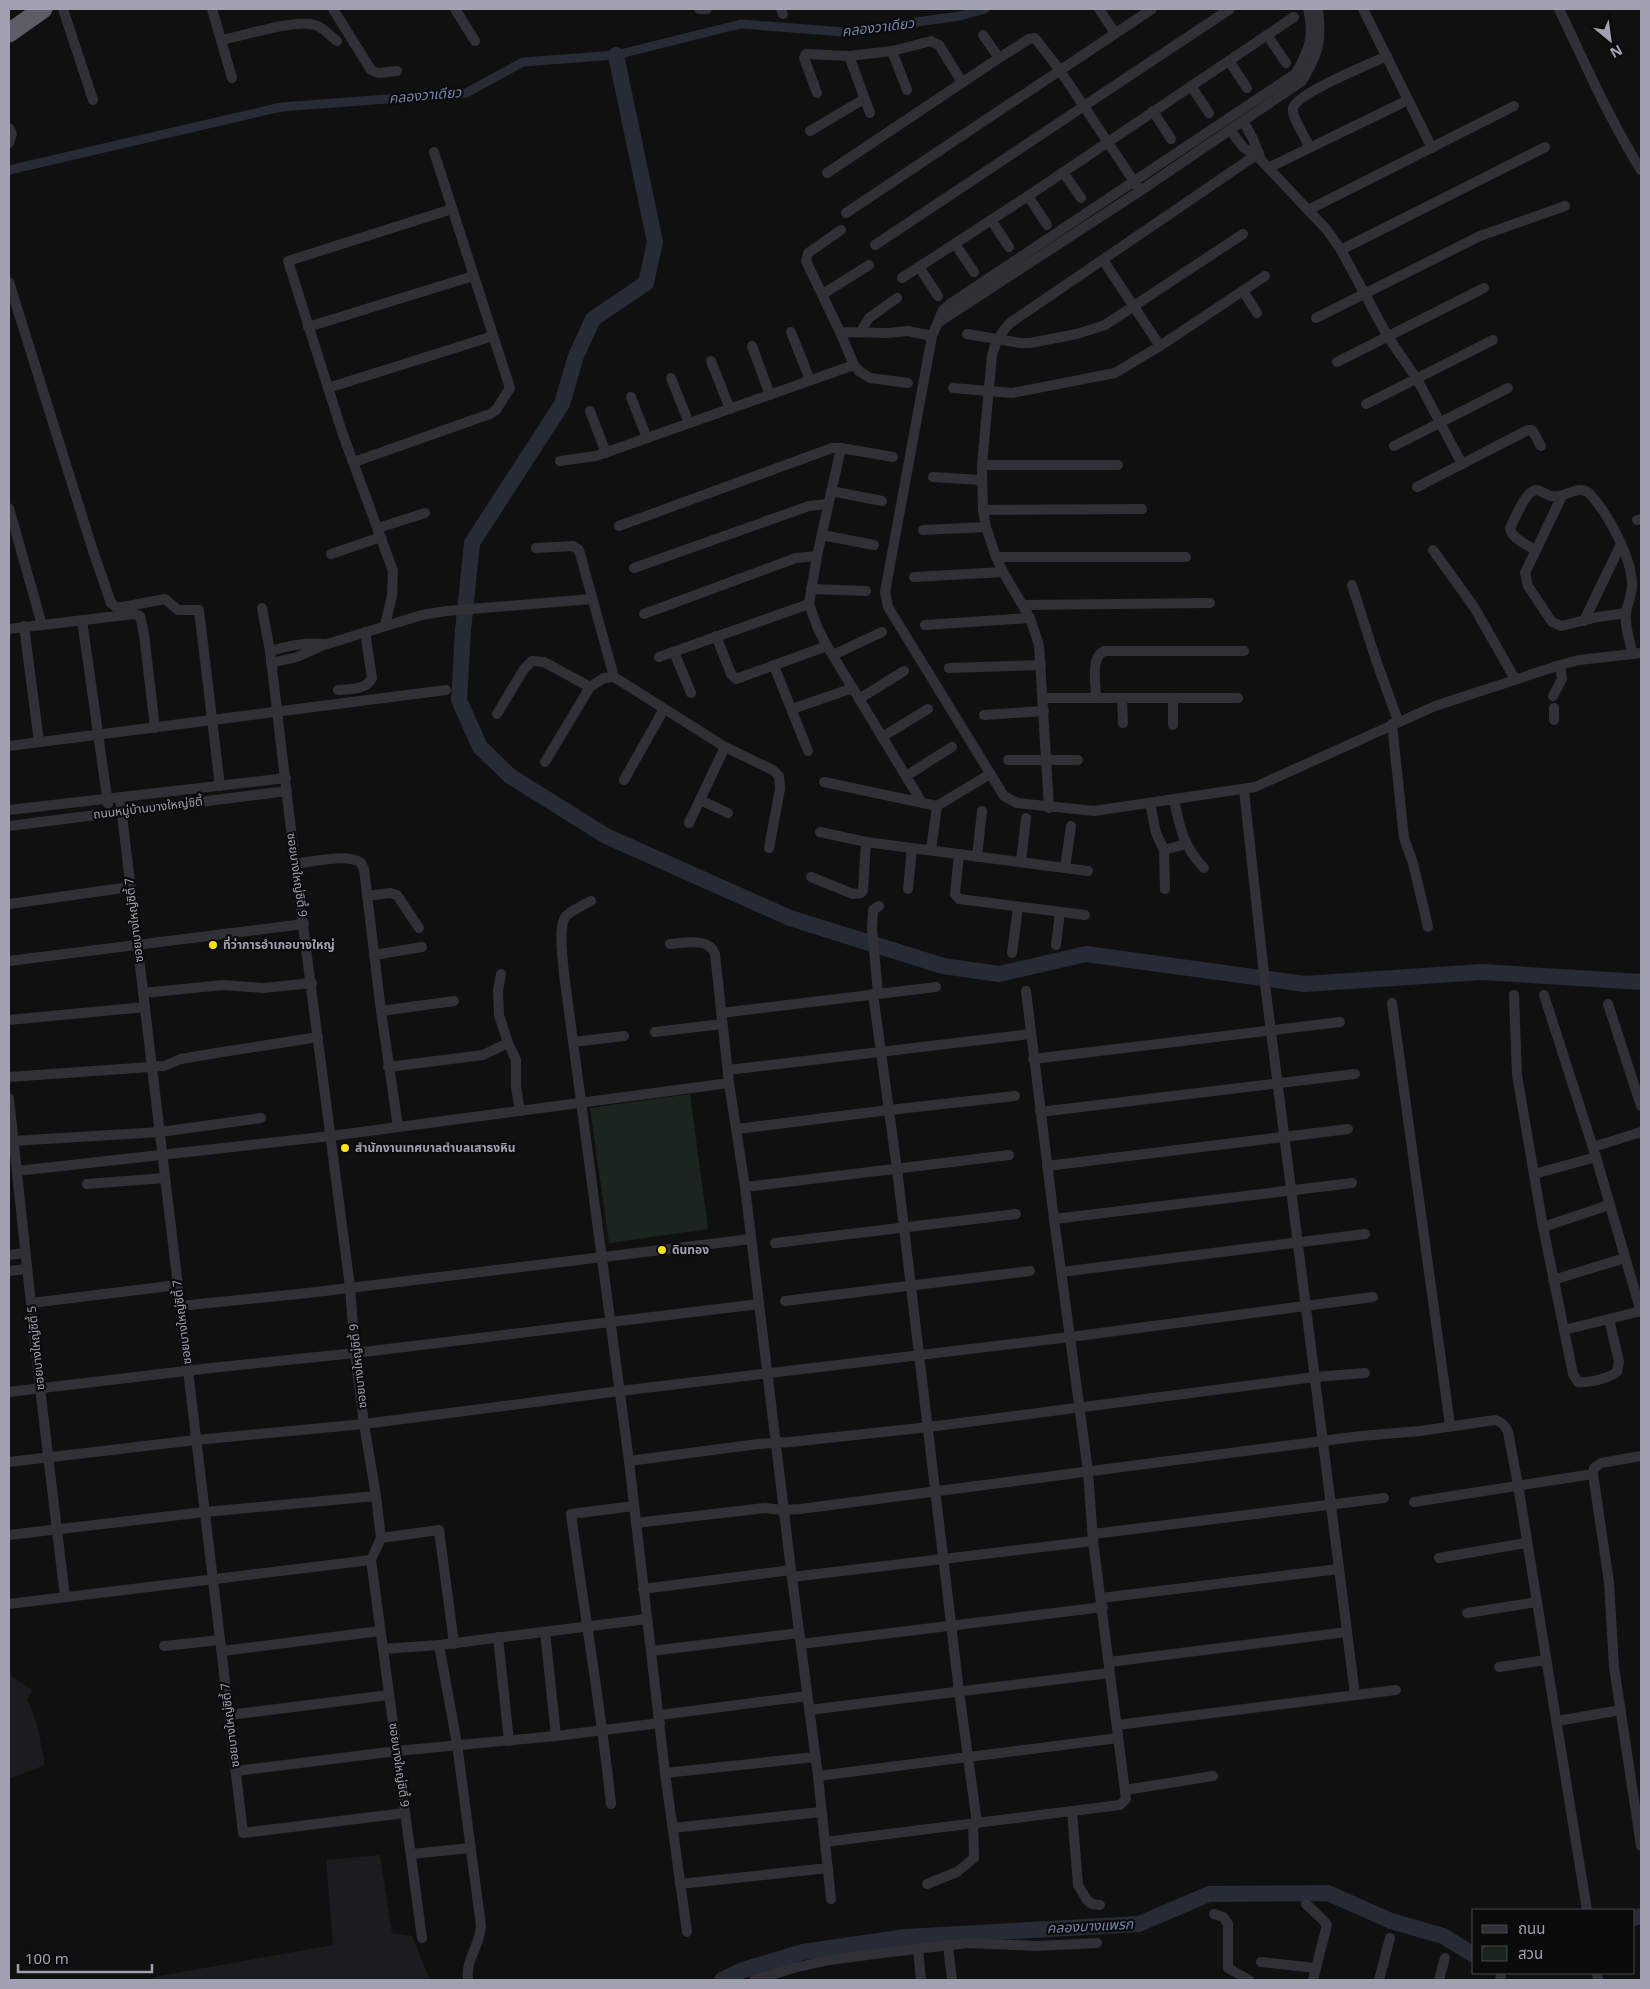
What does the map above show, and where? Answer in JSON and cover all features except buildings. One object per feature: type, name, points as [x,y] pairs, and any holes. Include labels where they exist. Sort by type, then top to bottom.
[{"type":"highway","points":[[9,33],[43,9]]},
{"type":"street","points":[[63,9],[92,100]]},
{"type":"street","points":[[213,9],[232,78]]},
{"type":"street","points":[[334,9],[371,70],[378,73],[397,71]]},
{"type":"street","points":[[455,9],[475,41]]},
{"type":"street","points":[[699,9],[706,9]]},
{"type":"street","points":[[1099,9],[1114,33]]},
{"type":"street","points":[[846,213],[1059,69],[1152,9]]},
{"type":"street","points":[[875,245],[1230,9]]},
{"type":"street","points":[[1235,124],[1295,74],[1306,56],[1312,33],[1308,9]]},
{"type":"street","points":[[1318,9],[1321,34],[1315,60],[1302,81],[1137,187],[940,322],[932,336],[885,600],[1004,796],[1010,800],[1049,808],[1094,811],[1244,790],[1264,784],[1435,706],[1579,660],[1637,654],[1626,613],[1632,584],[1628,558],[1607,519],[1589,493],[1585,490],[1579,490],[1562,496],[1552,496],[1538,490],[1533,491],[1526,497],[1510,528],[1516,538],[1535,550]]},
{"type":"street","points":[[1363,9],[1432,148]]},
{"type":"street","points":[[1560,9],[1597,89],[1628,150],[1641,170]]},
{"type":"street","points":[[902,278],[1294,18]]},
{"type":"street","points":[[221,40],[289,25],[307,24],[320,27],[337,41]]},
{"type":"street","points":[[983,34],[999,58]]},
{"type":"street","points":[[1267,35],[1286,63]]},
{"type":"street","points":[[827,172],[999,58],[1029,39],[1035,38],[1059,69],[1137,187]]},
{"type":"street","points":[[817,93],[804,55],[849,56],[892,51],[934,42],[939,45],[962,82]]},
{"type":"street","points":[[892,51],[907,90]]},
{"type":"street","points":[[849,56],[870,113]]},
{"type":"street","points":[[1310,147],[1293,114],[1294,106],[1308,94],[1387,56]]},
{"type":"street","points":[[1229,61],[1247,88]]},
{"type":"street","points":[[1191,86],[1209,113]]},
{"type":"street","points":[[810,131],[864,99]]},
{"type":"street","points":[[1049,808],[1044,698],[1039,645],[1030,618],[996,557],[986,527],[983,510],[982,465],[986,412],[992,356],[996,340],[1002,330],[1010,323],[1103,260],[1261,160],[1310,147],[1408,100]]},
{"type":"street","points":[[1308,210],[1514,106]]},
{"type":"street","points":[[1153,111],[1171,139]]},
{"type":"street","points":[[1235,124],[1261,160],[1327,230],[1341,250],[1388,337],[1417,378],[1462,464]]},
{"type":"street","points":[[1235,124],[1243,147],[1261,160]]},
{"type":"street","points":[[9,128],[12,134],[9,143]]},
{"type":"street","points":[[1341,250],[1544,147]]},
{"type":"street","points":[[354,462],[483,418],[496,410],[510,388],[434,152]]},
{"type":"street","points":[[1064,172],[1081,198]]},
{"type":"street","points":[[1028,196],[1046,225]]},
{"type":"street","points":[[1316,318],[1480,236],[1565,206]]},
{"type":"street","points":[[385,625],[392,596],[393,571],[328,388],[288,262],[452,210]]},
{"type":"street","points":[[991,220],[1009,246]]},
{"type":"street","points":[[841,230],[806,256],[806,261],[823,294],[854,365],[870,378],[908,383]]},
{"type":"street","points":[[967,334],[996,340],[1030,343],[1077,334],[1105,325],[1134,308],[1243,234]]},
{"type":"street","points":[[955,244],[974,272]]},
{"type":"street","points":[[1103,260],[1160,346]]},
{"type":"street","points":[[823,294],[869,265]]},
{"type":"street","points":[[919,267],[938,296]]},
{"type":"street","points":[[308,327],[473,276]]},
{"type":"street","points":[[953,388],[1012,393],[1115,373],[1160,346],[1265,276]]},
{"type":"street","points":[[9,282],[102,580],[111,603],[117,608],[165,599],[178,610],[199,610],[220,786]]},
{"type":"street","points":[[1338,362],[1484,288]]},
{"type":"street","points":[[1243,291],[1257,313]]},
{"type":"street","points":[[861,331],[868,318],[897,298]]},
{"type":"street","points":[[840,332],[888,333],[908,331],[932,336]]},
{"type":"street","points":[[791,332],[810,380]]},
{"type":"street","points":[[328,388],[493,336]]},
{"type":"street","points":[[1366,404],[1493,340]]},
{"type":"street","points":[[752,346],[770,395]]},
{"type":"street","points":[[712,361],[730,409]]},
{"type":"street","points":[[560,461],[590,458],[606,453],[854,365]]},
{"type":"street","points":[[671,378],[689,423]]},
{"type":"street","points":[[1394,446],[1508,388]]},
{"type":"street","points":[[631,397],[647,438]]},
{"type":"street","points":[[590,411],[606,453]]},
{"type":"street","points":[[1418,486],[1528,430],[1532,430],[1541,446]]},
{"type":"street","points":[[618,526],[832,448],[893,457]]},
{"type":"street","points":[[841,448],[817,556],[809,604],[827,646],[921,801]]},
{"type":"street","points":[[982,465],[1118,465]]},
{"type":"street","points":[[933,477],[982,480]]},
{"type":"street","points":[[831,491],[882,501]]},
{"type":"street","points":[[1562,496],[1525,573],[1528,586],[1537,602],[1556,625],[1626,613]]},
{"type":"street","points":[[634,568],[810,506],[828,504]]},
{"type":"street","points":[[9,508],[13,538],[42,625]]},
{"type":"street","points":[[983,510],[1142,509]]},
{"type":"street","points":[[331,554],[426,513]]},
{"type":"street","points":[[923,530],[986,527]]},
{"type":"street","points":[[822,535],[874,545]]},
{"type":"street","points":[[1584,621],[1620,544]]},
{"type":"street","points":[[536,548],[573,546],[579,550],[614,676],[725,747],[773,770],[779,776],[780,789],[769,848]]},
{"type":"street","points":[[1433,550],[1474,607],[1515,679]]},
{"type":"street","points":[[644,614],[796,558],[817,556]]},
{"type":"street","points":[[996,557],[1186,558]]},
{"type":"street","points":[[914,577],[1003,572]]},
{"type":"street","points":[[1352,584],[1395,723],[1404,838],[1413,863],[1428,928]]},
{"type":"street","points":[[811,589],[866,591]]},
{"type":"street","points":[[271,662],[297,657],[324,644],[385,625],[446,611],[592,599]]},
{"type":"street","points":[[1023,605],[1210,603]]},
{"type":"street","points":[[659,657],[809,604]]},
{"type":"street","name":"ซอยบางใหญ่ซิตี้ 9","points":[[262,608],[278,713],[295,864],[312,983],[350,1288],[355,1353],[381,1538]]},
{"type":"street","points":[[9,629],[134,614],[140,616],[143,627],[155,728]]},
{"type":"street","points":[[925,625],[1030,618]]},
{"type":"street","points":[[82,620],[109,813]]},
{"type":"street","points":[[24,626],[39,742]]},
{"type":"street","points":[[338,690],[362,687],[370,682],[372,678],[365,632]]},
{"type":"street","points":[[833,655],[882,632]]},
{"type":"street","points":[[716,636],[731,674],[736,679],[827,646]]},
{"type":"street","points":[[270,651],[295,645],[324,644]]},
{"type":"street","points":[[1096,698],[1095,660],[1104,651],[1244,651]]},
{"type":"street","points":[[674,652],[691,693]]},
{"type":"street","points":[[497,714],[524,669],[532,661],[544,662],[590,687]]},
{"type":"street","points":[[949,668],[1041,665]]},
{"type":"street","points":[[1553,696],[1562,678],[1560,665]]},
{"type":"street","points":[[774,666],[808,751]]},
{"type":"street","points":[[859,699],[904,671]]},
{"type":"street","points":[[545,762],[590,687],[597,681],[614,676]]},
{"type":"street","points":[[792,710],[852,688]]},
{"type":"street","points":[[9,746],[446,690]]},
{"type":"street","points":[[1044,698],[1238,698]]},
{"type":"street","points":[[1122,698],[1123,723]]},
{"type":"street","points":[[1173,698],[1173,726]]},
{"type":"street","points":[[1554,708],[1554,720]]},
{"type":"street","points":[[624,780],[664,709]]},
{"type":"street","points":[[882,737],[928,709]]},
{"type":"street","points":[[984,714],[1044,711]]},
{"type":"street","points":[[689,822],[725,747]]},
{"type":"street","points":[[906,776],[952,748]]},
{"type":"street","points":[[1008,760],[1078,760]]},
{"type":"street","points":[[824,782],[921,801],[937,806],[990,774]]},
{"type":"street","name":"ถนนหมู่บ้านบางใหญ่ซิตี้","points":[[9,810],[286,778]]},
{"type":"street","points":[[1244,790],[1262,961],[1355,1695]]},
{"type":"street","name":"ถนนหมู่บ้านบางใหญ่ซิตี้","points":[[9,826],[287,791]]},
{"type":"street","name":"ซอยบางใหญ่ซิตี้ 7","points":[[120,798],[243,1833],[405,1812]]},
{"type":"street","points":[[700,800],[728,813]]},
{"type":"street","points":[[1174,800],[1182,836],[1195,858],[1204,868]]},
{"type":"street","points":[[1150,804],[1156,833],[1164,850],[1165,889]]},
{"type":"street","points":[[931,850],[937,806]]},
{"type":"street","points":[[977,856],[982,811]]},
{"type":"street","points":[[1021,862],[1026,818]]},
{"type":"street","points":[[1065,868],[1071,826]]},
{"type":"street","points":[[820,832],[866,842],[1088,871]]},
{"type":"street","points":[[811,877],[853,894],[861,893],[863,890],[866,842]]},
{"type":"street","points":[[1164,850],[1186,844]]},
{"type":"street","points":[[908,889],[912,848]]},
{"type":"street","points":[[959,854],[955,891],[957,898],[1085,915]]},
{"type":"street","points":[[295,864],[343,858],[358,860],[364,869],[388,1067],[398,1127]]},
{"type":"street","points":[[9,904],[130,887]]},
{"type":"street","points":[[367,896],[390,893],[397,895],[419,928]]},
{"type":"street","points":[[591,901],[566,916],[562,930],[564,974],[620,1390],[665,1773],[687,1932]]},
{"type":"street","points":[[878,906],[874,910],[872,929],[880,1051],[897,1169],[959,1691],[969,1757],[975,1823],[975,1853],[971,1861],[957,1872],[927,1884]]},
{"type":"street","points":[[1012,953],[1018,907]]},
{"type":"street","points":[[1056,945],[1060,912]]},
{"type":"street","points":[[9,961],[304,924]]},
{"type":"street","points":[[670,944],[704,943],[714,951],[729,1083],[745,1187],[791,1573],[818,1776],[831,1899]]},
{"type":"street","points":[[374,955],[422,947]]},
{"type":"street","points":[[501,974],[498,990],[499,1015],[516,1060],[516,1087],[520,1111]]},
{"type":"street","points":[[143,993],[223,985],[264,988],[312,983]]},
{"type":"street","points":[[721,1013],[936,987]]},
{"type":"street","points":[[825,1842],[1120,1805],[1125,1801],[1093,1537],[1088,1471],[1033,1059],[1026,991]]},
{"type":"street","points":[[1514,995],[1516,1075],[1553,1280],[1575,1378],[1580,1382],[1612,1376],[1619,1368],[1608,1319]]},
{"type":"street","points":[[1544,995],[1594,1152],[1641,1311],[1564,1330]]},
{"type":"street","points":[[381,1011],[454,1001]]},
{"type":"street","points":[[1392,1002],[1450,1426]]},
{"type":"street","points":[[1608,1004],[1641,1106]]},
{"type":"street","points":[[9,1020],[145,1007]]},
{"type":"street","points":[[1033,1059],[1340,1022]]},
{"type":"street","points":[[655,1032],[722,1024]]},
{"type":"street","points":[[728,1070],[1030,1034]]},
{"type":"street","points":[[573,1042],[624,1036]]},
{"type":"street","points":[[9,1078],[170,1065],[181,1059],[318,1037]]},
{"type":"street","points":[[388,1067],[483,1055],[508,1043]]},
{"type":"street","points":[[1040,1112],[1355,1074]]},
{"type":"street","points":[[17,1171],[331,1136],[729,1083]]},
{"type":"street","points":[[737,1130],[1015,1096]]},
{"type":"street","name":"ซอยบางใหญ่ซิตี้ 5","points":[[9,1098],[65,1598]]},
{"type":"street","points":[[13,1141],[160,1132],[261,1118]]},
{"type":"street","points":[[1047,1166],[1348,1130]]},
{"type":"street","points":[[1534,1174],[1641,1132]]},
{"type":"street","points":[[745,1187],[1009,1156]]},
{"type":"street","points":[[87,1184],[165,1178]]},
{"type":"street","points":[[1054,1219],[1352,1183]]},
{"type":"street","points":[[1543,1227],[1610,1205]]},
{"type":"street","points":[[776,1243],[1016,1214]]},
{"type":"street","points":[[1061,1272],[1365,1234]]},
{"type":"street","points":[[180,1306],[350,1288],[751,1239]]},
{"type":"street","points":[[9,1255],[25,1253]]},
{"type":"street","points":[[1553,1280],[1625,1258]]},
{"type":"street","points":[[9,1271],[27,1269]]},
{"type":"street","points":[[785,1301],[1030,1272]]},
{"type":"street","points":[[31,1303],[178,1285]]},
{"type":"street","points":[[9,1462],[196,1440],[364,1424],[620,1390],[1070,1337],[1373,1297]]},
{"type":"street","points":[[9,1392],[188,1370],[355,1353],[759,1304]]},
{"type":"street","points":[[629,1461],[928,1427],[1078,1406],[1314,1377],[1365,1373]]},
{"type":"street","points":[[636,1523],[765,1508],[784,1510],[936,1492],[1495,1420],[1502,1423],[1508,1432],[1518,1485],[1587,1909]]},
{"type":"street","points":[[1641,1456],[1600,1463],[1594,1468],[1593,1474],[1604,1547],[1614,1667],[1641,1846]]},
{"type":"street","points":[[1414,1502],[1593,1474]]},
{"type":"street","points":[[9,1536],[205,1512],[376,1496]]},
{"type":"street","points":[[643,1589],[944,1559],[1384,1498]]},
{"type":"street","points":[[611,1804],[604,1731],[586,1626],[571,1514],[634,1506]]},
{"type":"street","points":[[9,1604],[371,1560],[381,1538],[439,1530],[454,1644]]},
{"type":"street","points":[[1439,1558],[1526,1543]]},
{"type":"street","name":"ซอยบางใหญ่ซิตี้ 9","points":[[371,1560],[422,1938]]},
{"type":"street","points":[[801,1644],[952,1625],[1339,1568]]},
{"type":"street","points":[[1466,1613],[1537,1602]]},
{"type":"street","points":[[383,1649],[454,1644],[647,1619]]},
{"type":"street","points":[[222,1651],[380,1631]]},
{"type":"street","points":[[545,1632],[556,1736]]},
{"type":"street","points":[[809,1710],[959,1691],[1347,1632]]},
{"type":"street","points":[[651,1651],[800,1633]]},
{"type":"street","points":[[498,1638],[509,1741]]},
{"type":"street","points":[[164,1646],[220,1640]]},
{"type":"street","points":[[439,1645],[456,1744],[482,1926],[481,1936],[468,1966],[468,1980]]},
{"type":"street","points":[[1500,1667],[1546,1660]]},
{"type":"street","points":[[1117,1725],[1396,1690]]},
{"type":"street","points":[[229,1715],[389,1695]]},
{"type":"street","points":[[236,1771],[456,1744],[509,1741],[604,1731],[660,1719],[807,1696]]},
{"type":"street","points":[[1557,1721],[1621,1710]]},
{"type":"street","points":[[818,1776],[1118,1738]]},
{"type":"street","points":[[665,1773],[815,1757]]},
{"type":"street","points":[[1125,1790],[1213,1776]]},
{"type":"street","points":[[1072,1811],[1078,1885],[1087,1900],[1092,1904],[1100,1905]]},
{"type":"street","points":[[673,1828],[821,1812]]},
{"type":"street","points":[[412,1854],[471,1848]]},
{"type":"street","points":[[680,1884],[828,1868]]},
{"type":"street","points":[[1306,1904],[1327,1925],[1313,1980]]},
{"type":"street","points":[[1214,1914],[1223,1917],[1228,1924],[1228,1968],[1249,1980]]},
{"type":"street","points":[[1379,1980],[1390,1938]]},
{"type":"street","points":[[754,1980],[785,1976],[854,1956],[968,1943],[1036,1946],[1097,1943]]},
{"type":"street","points":[[948,1946],[952,1980]]},
{"type":"street","points":[[918,1949],[921,1980]]},
{"type":"street","points":[[1439,1980],[1445,1958]]},
{"type":"street","points":[[1261,1962],[1316,1968]]},
{"type":"shaded area","points":[[9,1674],[32,1690],[27,1699],[37,1724],[45,1765],[9,1779]]},
{"type":"shaded area","points":[[380,1855],[392,1933],[412,1936],[430,1980],[150,1980],[159,1976],[333,1945],[326,1860]]},
{"type":"green space","points":[[690,1094],[708,1229],[609,1243],[590,1108]]},
{"type":"waterway","name":"คลองวาเดียว","points":[[9,170],[281,107],[466,93],[523,62],[616,55],[741,24],[844,32],[960,16],[985,9]]},
{"type":"waterway","points":[[616,55],[655,242],[646,283],[593,319],[576,356],[562,404],[472,543],[463,630],[459,700],[480,747],[510,776],[606,836],[790,918],[943,966],[999,974],[1086,954],[1305,984],[1482,972],[1641,982]]},
{"type":"waterway","name":"คลองบางแพรก","points":[[722,1980],[743,1970],[803,1952],[906,1937],[1139,1924],[1209,1894],[1328,1893],[1391,1921],[1443,1936],[1472,1954]]},
{"type":"waterway","name":"คลองบางแพรก","points":[[1635,1918],[1641,1916]]},
{"type":"place","name":"ที่ว่าการอำเภอบางใหญ่","points":[[213,945]]},
{"type":"place","name":"สำนักงานเทศบาลตำบลเสาธงหิน","points":[[345,1148]]},
{"type":"place","name":"ดินทอง","points":[[662,1250]]}]
